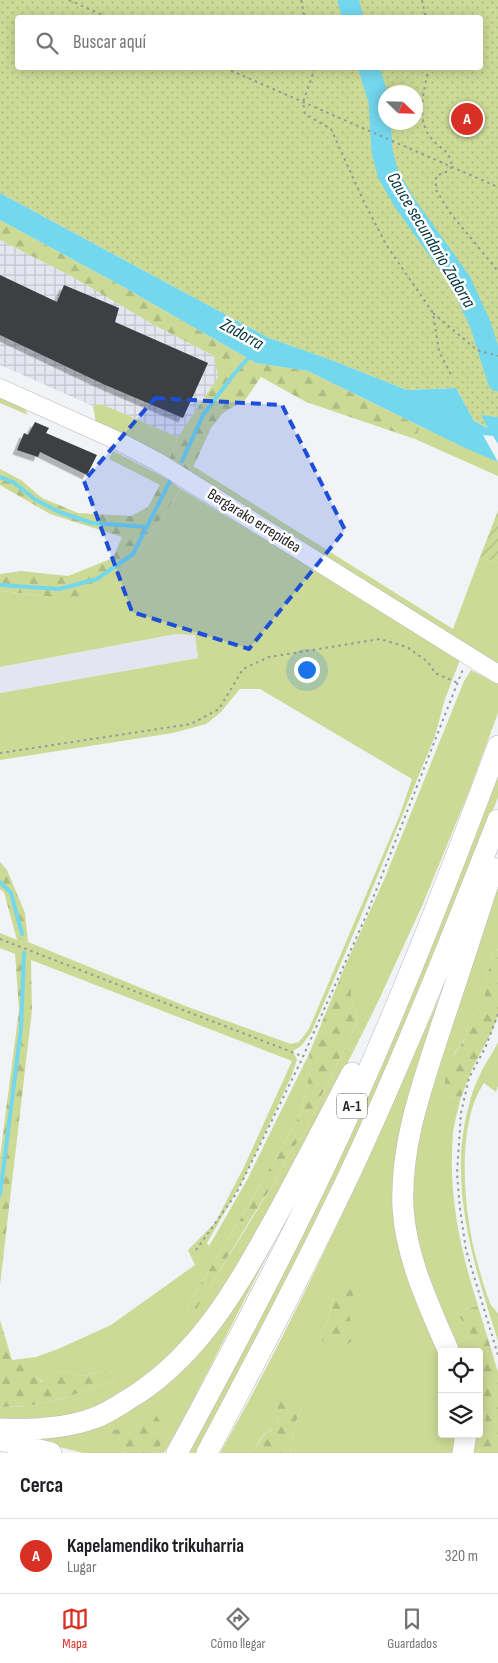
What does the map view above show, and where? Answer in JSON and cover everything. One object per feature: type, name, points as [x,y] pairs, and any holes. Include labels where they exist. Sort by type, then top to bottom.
[{"type":"highway","name":"A-1","points":[[177,1453],[233,1349],[324,1167],[375,1054],[431,919],[498,746]]},
{"type":"highway","name":"A-1","points":[[207,1453],[264,1347],[350,1172],[449,944],[498,820]]},
{"type":"highway","points":[[446,1348],[408,1245],[403,1209],[403,1177],[408,1140],[418,1100],[498,853]]},
{"type":"highway","points":[[0,1429],[32,1429],[94,1418],[150,1385],[174,1365],[203,1334],[243,1276],[302,1170],[431,919]]},
{"type":"highway","points":[[464,1453],[466,1438]]},
{"type":"highway","points":[[0,1440],[51,1453]]},
{"type":"street","name":"Bergarako errepidea","points":[[0,388],[118,441],[158,462],[498,674]]},
{"type":"path","points":[[69,0],[102,15]]},
{"type":"path","points":[[301,0],[304,15]]},
{"type":"path","points":[[422,0],[425,15]]},
{"type":"path","points":[[230,70],[498,187]]},
{"type":"path","points":[[314,70],[303,102],[305,114],[331,129],[364,202],[387,246],[433,313],[477,350],[498,356]]},
{"type":"path","points":[[429,70],[423,96],[423,121],[431,138],[450,156],[452,167]]},
{"type":"path","points":[[452,167],[436,176],[436,190],[451,214],[498,271]]},
{"type":"path","points":[[433,313],[440,350],[452,377]]},
{"type":"path","points":[[0,753],[191,724],[219,709],[243,670],[270,657],[380,639],[407,647],[428,662],[436,673],[458,683]]},
{"type":"path","points":[[196,1250],[236,1194],[302,1056],[366,916],[469,655]]},
{"type":"path","points":[[0,939],[302,1056]]},
{"type":"path","points":[[498,1014],[486,1046],[469,1078],[461,1113],[457,1174],[466,1250],[498,1355]]},
{"type":"highlighted area","points":[[155,398],[282,405],[345,530],[249,649],[132,612],[84,481]]},
{"type":"shaded area","points":[[0,240],[71,276],[154,325],[214,356],[218,377],[178,437],[101,404],[93,406],[0,365]]},
{"type":"shaded area","points":[[176,634],[195,634],[198,658],[0,693],[0,667]]},
{"type":"green space","points":[[0,0],[498,0],[498,417],[482,416],[489,428],[474,421],[456,388],[407,390],[329,359],[269,338],[0,193]]},
{"type":"green space","points":[[0,220],[120,285],[256,363],[308,371],[420,426],[415,439],[306,402],[261,377],[245,400],[223,413],[211,428],[191,472],[169,460],[178,437],[218,377],[214,356],[154,325],[71,276],[0,240]]},
{"type":"green space","points":[[0,396],[23,406],[28,415],[0,403]]},
{"type":"green space","points":[[101,404],[178,437],[169,460],[96,423],[93,406]]},
{"type":"green space","points":[[420,426],[498,462],[498,476],[415,439]]},
{"type":"green space","points":[[113,451],[164,477],[160,485],[109,459]]},
{"type":"green space","points":[[193,466],[453,629],[480,557],[498,563],[498,664],[191,472]]},
{"type":"green space","points":[[0,469],[21,480],[42,498],[78,513],[131,516],[148,507],[164,477],[181,489],[131,563],[93,598],[58,598],[0,592],[0,574],[21,571],[68,576],[113,558],[122,537],[50,514],[0,485]]},
{"type":"green space","points":[[181,489],[377,607],[460,660],[445,699],[435,736],[359,921],[311,1033],[301,1046],[293,1051],[297,1060],[291,1077],[243,1180],[207,1243],[209,1246],[247,1180],[309,1054],[311,1067],[301,1113],[247,1208],[187,1306],[190,1319],[272,1186],[287,1156],[304,1134],[358,1021],[351,999],[351,980],[345,966],[384,880],[464,681],[471,670],[498,684],[498,713],[468,794],[422,906],[376,1006],[312,1134],[215,1304],[155,1371],[122,1395],[90,1410],[54,1418],[0,1421],[0,1407],[29,1406],[64,1398],[114,1381],[111,1370],[83,1376],[62,1371],[43,1382],[33,1375],[33,1367],[12,1360],[36,1357],[111,1325],[195,1265],[188,1250],[215,1223],[244,1167],[292,1061],[0,948],[0,933],[28,942],[188,1007],[291,1044],[299,1042],[309,1029],[399,817],[412,779],[260,689],[240,689],[220,713],[206,724],[173,733],[0,760],[0,693],[198,658],[195,635],[176,634],[0,667],[0,592],[58,598],[131,563]]},
{"type":"green space","points":[[498,511],[498,563],[480,557]]},
{"type":"green space","points":[[498,773],[498,797],[443,940],[342,1171],[197,1453],[187,1453]]},
{"type":"green space","points":[[0,862],[7,870],[25,913],[28,942],[17,940],[4,892],[0,889]]},
{"type":"green space","points":[[498,882],[498,949],[494,951],[485,983],[485,1002],[472,1016],[467,1026],[466,1037],[454,1054],[452,1097],[460,1100],[453,1134],[452,1178],[454,1200],[461,1242],[478,1306],[466,1309],[461,1317],[478,1346],[477,1348],[457,1348],[420,1253],[412,1220],[413,1148]]},
{"type":"green space","points":[[498,949],[498,1016],[473,1067],[460,1100],[448,1092],[445,1081],[446,1074],[454,1055],[465,1039],[470,1020],[485,1002],[485,983],[494,951]]},
{"type":"green space","points":[[15,953],[31,960],[32,1010],[0,1285],[0,1157],[19,1010]]},
{"type":"green space","points":[[457,957],[396,1184],[441,1348],[438,1348],[438,1438],[460,1438],[458,1453],[290,1453],[295,1425],[301,1408],[277,1415],[279,1427],[269,1430],[263,1436],[253,1453],[220,1453],[285,1331],[373,1146]],"holes":[[[353,1292],[349,1313],[320,1338],[329,1316],[334,1293]]]},
{"type":"green space","points":[[345,966],[351,980],[351,999],[358,1021],[304,1134],[287,1156],[272,1186],[190,1320],[187,1306],[247,1208],[301,1113],[311,1067],[309,1054]]},
{"type":"green space","points":[[498,1042],[498,1086],[496,1092],[484,1083],[475,1101],[469,1122],[465,1170],[472,1242],[487,1295],[491,1305],[498,1314],[498,1341],[472,1254],[462,1194],[461,1164],[463,1134],[475,1085]]},
{"type":"green space","points":[[292,1207],[185,1416],[164,1453],[156,1453],[161,1444],[118,1439],[125,1447],[123,1453],[83,1453],[16,1436],[131,1404]]},
{"type":"green space","points":[[345,1283],[354,1292],[349,1313],[352,1341],[341,1348],[329,1347],[320,1338],[329,1316],[334,1293]]},
{"type":"green space","points":[[478,1306],[498,1372],[498,1453],[479,1453],[478,1448],[481,1438],[483,1438],[486,1417],[483,1407],[483,1348],[477,1348],[478,1346],[460,1317],[466,1309]]},
{"type":"green space","points":[[0,1320],[12,1360],[34,1367],[33,1375],[42,1382],[62,1371],[83,1376],[111,1370],[114,1381],[64,1398],[29,1406],[0,1407]]},
{"type":"green space","points":[[288,1393],[301,1408],[295,1425],[290,1453],[253,1453],[263,1436],[279,1426],[277,1415],[279,1394]]},
{"type":"green space","points":[[483,1407],[486,1417],[483,1429]]},
{"type":"green space","points":[[156,1415],[163,1426],[161,1444],[156,1453],[123,1453],[125,1447],[118,1439],[106,1437],[110,1432]]},
{"type":"green space","points":[[475,1438],[481,1438],[478,1448],[479,1453],[473,1453]]},
{"type":"water","name":"Zadorra","points":[[0,193],[269,338],[329,359],[407,390],[456,388],[474,421],[488,428],[481,415],[498,417],[498,444],[493,436],[483,435],[498,462],[463,447],[308,371],[256,363],[120,285],[0,220]]},
{"type":"building","points":[[0,275],[57,302],[64,285],[119,308],[115,322],[208,363],[183,418],[103,384],[0,335]]},
{"type":"building","points":[[35,422],[49,428],[46,433],[97,455],[87,475],[40,452],[38,457],[17,450],[24,433],[28,435]]},
{"type":"waterway","name":"Cauce secundario Zadorra","points":[[348,0],[352,15]]},
{"type":"waterway","name":"Cauce secundario Zadorra","points":[[370,70],[379,101],[382,151],[388,174],[404,202],[461,282],[481,326],[498,381]]},
{"type":"waterway","name":"Zadorra","points":[[182,461],[203,415],[251,355]]},
{"type":"waterway","points":[[0,477],[13,482],[36,500],[59,512],[92,523],[147,527]]},
{"type":"waterway","points":[[0,585],[59,589],[97,579],[133,554],[170,481]]},
{"type":"waterway","points":[[0,882],[11,893],[22,934]]},
{"type":"waterway","points":[[0,1195],[21,1028],[24,953]]},
{"type":"place","name":"Kapelamendiko trikuharria","points":[[467,119]]}]
